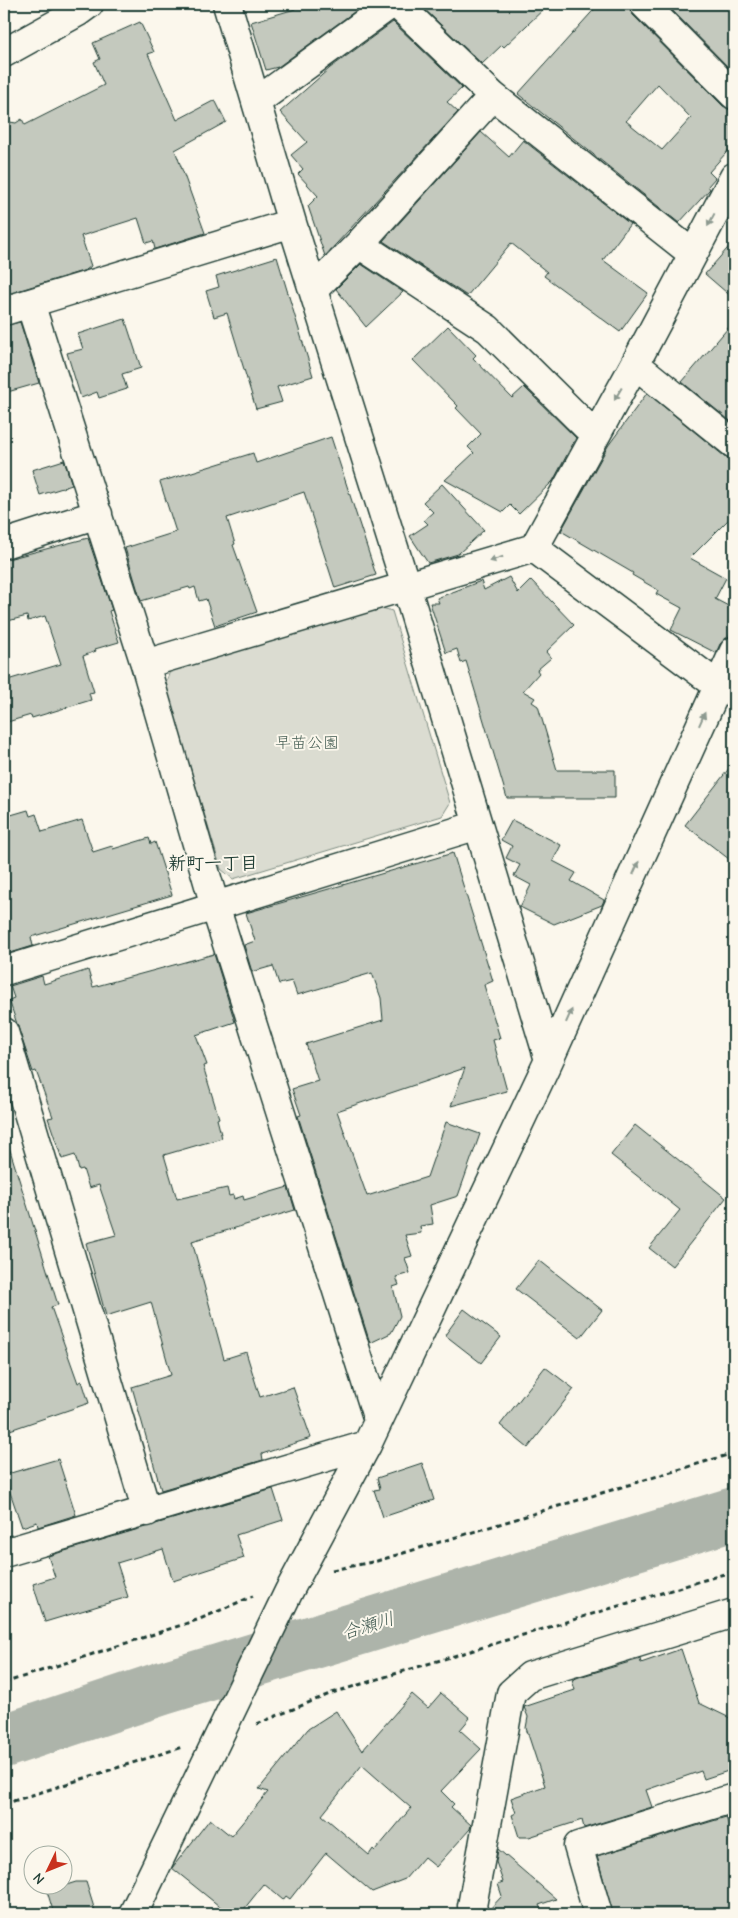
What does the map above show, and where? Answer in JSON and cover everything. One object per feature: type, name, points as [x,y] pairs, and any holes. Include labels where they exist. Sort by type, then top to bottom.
[{"type":"street","points":[[4,53],[89,4]]},
{"type":"street","points":[[227,4],[549,1060]]},
{"type":"street","points":[[256,102],[392,4]]},
{"type":"street","points":[[397,4],[493,96],[693,254]]},
{"type":"street","points":[[644,4],[734,95]]},
{"type":"street","points":[[313,290],[359,244],[493,96]]},
{"type":"street","points":[[145,664],[534,548],[635,364],[734,177]]},
{"type":"street","points":[[4,311],[292,222]]},
{"type":"street","points":[[359,244],[488,329],[595,435]]},
{"type":"street","points":[[30,303],[145,664],[215,906],[378,1420]]},
{"type":"street","points":[[635,364],[734,444]]},
{"type":"street","points":[[4,544],[98,514]]},
{"type":"street","points":[[534,548],[718,685]]},
{"type":"street","points":[[133,1914],[221,1729],[293,1584],[367,1445],[549,1060],[734,651]]},
{"type":"street","points":[[4,971],[478,825]]},
{"type":"street","points":[[4,1032],[147,1512]]},
{"type":"street","points":[[4,1553],[367,1445]]},
{"type":"street","points":[[474,1914],[472,1906],[511,1693],[530,1676],[734,1613]]},
{"type":"street","points":[[598,1914],[578,1846],[734,1798]]},
{"type":"path","points":[[4,1683],[200,1619],[293,1584],[376,1561],[734,1453]]},
{"type":"path","points":[[4,1804],[221,1729],[254,1725],[332,1693],[734,1571]]},
{"type":"green space","name":"早苗公園","points":[[379,607],[392,611],[450,803],[442,816],[233,879],[221,869],[165,685],[170,671]]},
{"type":"building","points":[[293,4],[365,4],[278,67],[266,70],[251,22],[295,9]]},
{"type":"building","points":[[419,4],[549,4],[504,47],[502,45],[482,64]]},
{"type":"building","points":[[599,4],[629,4],[633,15],[723,106],[734,110],[734,144],[709,172],[715,178],[708,186],[710,189],[679,223],[518,94]],"holes":[[[658,84],[691,118],[662,150],[626,121]]]},
{"type":"building","points":[[666,4],[727,4],[734,12],[734,73]]},
{"type":"building","points":[[140,22],[154,52],[148,54],[177,120],[215,100],[226,122],[175,150],[205,233],[155,249],[153,241],[146,243],[138,218],[81,236],[91,266],[86,270],[4,295],[4,121],[16,123],[22,119],[25,125],[104,85],[94,62],[100,59],[93,43]]},
{"type":"building","points":[[393,22],[462,88],[447,102],[458,112],[325,256],[308,206],[318,196],[298,174],[303,169],[291,155],[307,142],[280,112],[330,68]]},
{"type":"building","points":[[481,132],[509,157],[523,140],[630,224],[603,260],[648,293],[620,332],[544,276],[547,272],[511,243],[467,296],[383,241]]},
{"type":"building","points":[[734,241],[734,299],[705,274]]},
{"type":"building","points":[[277,257],[313,376],[277,387],[282,402],[256,409],[227,313],[214,317],[206,291],[219,287],[216,276]]},
{"type":"building","points":[[361,264],[403,292],[366,327],[336,289]]},
{"type":"building","points":[[125,319],[141,368],[122,374],[127,389],[99,398],[97,392],[81,398],[67,353],[83,349],[78,334]]},
{"type":"building","points":[[734,321],[734,424],[682,382]]},
{"type":"building","points":[[20,322],[39,383],[4,393],[4,326]]},
{"type":"building","points":[[448,326],[476,355],[473,358],[512,398],[524,387],[576,438],[553,481],[519,514],[510,505],[503,512],[445,480],[474,453],[468,447],[481,434],[456,408],[458,406],[413,360]]},
{"type":"building","points":[[647,393],[724,456],[734,459],[734,514],[690,558],[726,578],[715,599],[734,609],[734,627],[729,636],[720,644],[716,653],[671,630],[682,608],[656,594],[658,590],[632,575],[633,573],[561,531],[608,446]]},
{"type":"building","points":[[331,437],[376,575],[335,588],[304,492],[227,518],[235,544],[233,545],[257,612],[215,626],[206,599],[199,601],[195,587],[190,589],[189,587],[141,601],[125,548],[176,532],[160,482],[253,453],[256,463]]},
{"type":"building","points":[[64,460],[72,485],[40,495],[32,470]]},
{"type":"building","points":[[442,484],[484,530],[458,554],[428,563],[410,536],[428,524],[424,520],[433,512],[423,502]]},
{"type":"building","points":[[88,538],[112,610],[109,611],[119,642],[95,649],[96,651],[83,656],[94,692],[89,693],[91,700],[32,718],[31,715],[4,723],[4,681],[61,664],[45,616],[28,621],[27,616],[4,622],[4,560]]},
{"type":"building","points":[[509,577],[518,593],[531,580],[574,625],[546,652],[551,658],[537,670],[539,673],[523,691],[535,698],[532,702],[538,706],[557,770],[615,770],[615,798],[507,798],[466,661],[461,663],[457,649],[446,653],[430,603],[439,603],[437,598],[481,581],[484,590]]},
{"type":"building","points":[[734,762],[734,863],[685,825]]},
{"type":"building","points":[[28,810],[30,816],[36,814],[42,832],[82,820],[93,852],[112,846],[113,849],[149,838],[151,844],[155,842],[172,895],[31,937],[33,946],[4,955],[4,817]]},
{"type":"building","points":[[512,820],[561,845],[553,861],[576,873],[571,881],[604,900],[602,905],[554,924],[520,907],[531,885],[514,876],[520,865],[506,858],[512,846],[501,840]]},
{"type":"building","points":[[453,853],[493,981],[484,985],[500,1038],[493,1040],[507,1091],[451,1106],[465,1068],[337,1111],[367,1196],[427,1177],[446,1122],[480,1134],[458,1196],[430,1205],[433,1224],[420,1226],[421,1233],[405,1235],[412,1256],[405,1258],[410,1273],[396,1277],[399,1285],[393,1287],[400,1316],[391,1333],[370,1343],[298,1116],[301,1115],[292,1089],[318,1081],[306,1044],[383,1020],[381,998],[372,973],[297,995],[292,981],[279,984],[273,966],[252,972],[244,945],[255,941],[246,913]]},
{"type":"building","points":[[214,954],[235,1022],[196,1035],[207,1065],[203,1066],[219,1118],[217,1119],[222,1138],[164,1155],[177,1199],[227,1188],[229,1196],[233,1195],[234,1199],[243,1196],[244,1200],[288,1187],[295,1210],[192,1241],[224,1359],[246,1352],[260,1397],[293,1387],[311,1438],[262,1454],[263,1460],[161,1490],[132,1387],[171,1375],[151,1302],[106,1316],[86,1243],[116,1235],[99,1185],[89,1188],[83,1169],[79,1170],[75,1155],[62,1159],[48,1118],[53,1117],[36,1071],[33,1072],[9,1000],[14,998],[10,986],[42,976],[44,984],[88,970],[93,987]]},
{"type":"building","points":[[635,1125],[726,1198],[672,1266],[649,1248],[680,1210],[611,1155]]},
{"type":"building","points":[[9,1147],[58,1305],[51,1307],[78,1383],[82,1381],[89,1403],[4,1432],[4,1148]]},
{"type":"building","points":[[539,1260],[602,1310],[580,1338],[516,1289]]},
{"type":"building","points":[[464,1309],[501,1337],[481,1363],[445,1335]]},
{"type":"building","points":[[545,1367],[574,1389],[528,1448],[500,1425]]},
{"type":"building","points":[[58,1459],[76,1515],[38,1527],[37,1522],[22,1527],[4,1475]]},
{"type":"building","points":[[422,1463],[434,1500],[383,1517],[374,1490],[380,1489],[377,1478]]},
{"type":"building","points":[[273,1489],[283,1520],[236,1535],[244,1558],[173,1581],[163,1549],[117,1563],[128,1597],[45,1622],[33,1584],[55,1577],[48,1556]]},
{"type":"building","points":[[681,1649],[699,1703],[734,1720],[734,1769],[704,1779],[701,1771],[646,1790],[652,1807],[584,1828],[582,1820],[529,1837],[519,1837],[512,1815],[516,1813],[511,1798],[545,1786],[526,1728],[528,1717],[524,1707],[575,1690],[572,1680],[579,1677],[640,1659],[641,1663]]},
{"type":"building","points":[[441,1693],[470,1718],[460,1730],[481,1749],[441,1791],[454,1804],[451,1807],[471,1825],[470,1829],[436,1867],[424,1857],[405,1879],[372,1892],[326,1853],[290,1899],[286,1896],[283,1900],[264,1884],[240,1914],[229,1914],[172,1868],[210,1819],[231,1836],[268,1792],[259,1789],[308,1729],[336,1711],[362,1751],[412,1694],[428,1708]],"holes":[[[362,1765],[411,1808],[375,1851],[373,1849],[369,1855],[322,1815]]]},
{"type":"building","points":[[726,1817],[734,1839],[734,1910],[720,1914],[613,1914],[597,1856]]},
{"type":"building","points":[[498,1849],[556,1899],[539,1905],[543,1914],[489,1914],[489,1910],[502,1896],[498,1884],[503,1882],[496,1862]]},
{"type":"building","points":[[86,1882],[96,1914],[54,1914],[49,1896],[72,1896],[72,1883]]},
{"type":"waterway","name":"合瀬川","points":[[4,1741],[163,1688],[734,1514]]},
{"type":"district","name":"新町一丁目","points":[[213,863]]}]
